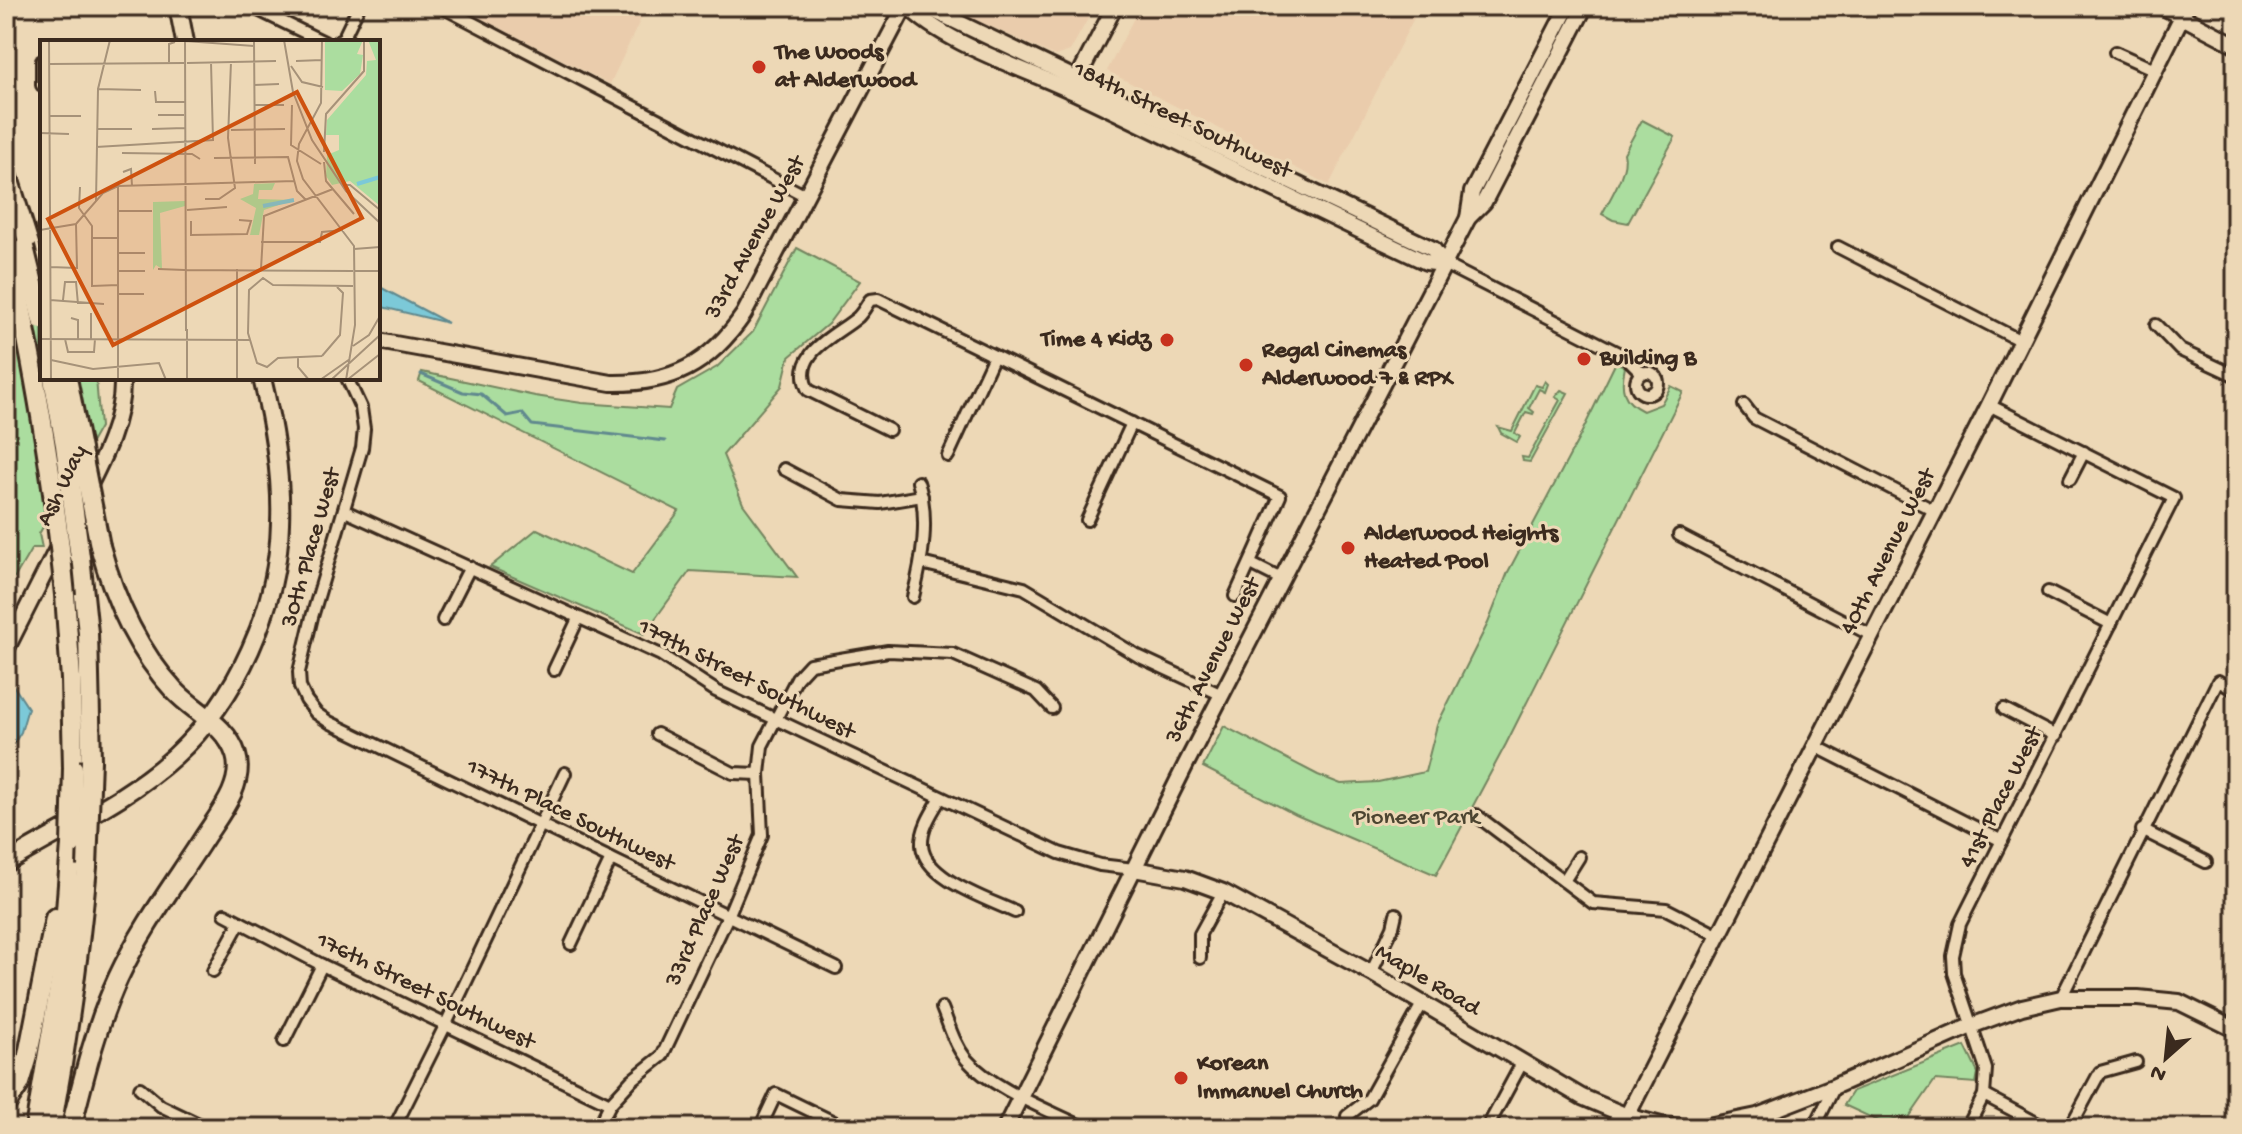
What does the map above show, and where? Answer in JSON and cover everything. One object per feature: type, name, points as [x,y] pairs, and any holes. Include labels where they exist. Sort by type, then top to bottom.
[{"type":"highway","points":[[6,1104],[20,1083],[27,1060],[65,887],[71,845],[73,768],[71,679],[55,500],[7,175]]},
{"type":"highway","points":[[17,245],[40,283]]},
{"type":"highway","points":[[17,245],[40,314]]},
{"type":"highway","points":[[6,291],[41,411]]},
{"type":"highway","points":[[51,1128],[79,959],[87,867],[91,760],[88,633],[65,445],[53,380]]},
{"type":"highway","points":[[67,380],[100,546],[121,609],[153,664],[177,693],[230,741],[237,758],[237,777],[220,813],[120,974],[92,1044],[71,1128]]},
{"type":"highway","points":[[35,1128],[61,977],[65,887]]},
{"type":"main road","points":[[178,6],[185,40]]},
{"type":"main road","points":[[6,863],[139,785],[176,755],[209,719],[235,679],[254,642],[272,586],[277,556],[280,490],[266,383]]},
{"type":"street","points":[[250,6],[320,40]]},
{"type":"street","points":[[340,40],[359,6]]},
{"type":"street","points":[[440,6],[806,196]]},
{"type":"street","name":"33rd Avenue West","points":[[380,341],[611,383],[638,384],[661,380],[687,370],[729,336],[744,314],[906,6]]},
{"type":"street","name":"184th Street Southwest","points":[[906,6],[933,27],[1201,139],[1433,249],[1444,264]]},
{"type":"street","name":"184th Street Southwest","points":[[915,6],[928,8],[1276,190],[1426,262],[1444,264],[1626,357],[1642,373]]},
{"type":"street","points":[[1074,85],[1115,6]]},
{"type":"street","name":"36th Avenue West","points":[[1468,218],[1472,192],[1568,6]]},
{"type":"street","name":"36th Avenue West","points":[[1005,1128],[1281,579],[1468,218],[1484,202],[1585,6]]},
{"type":"street","points":[[2161,6],[2184,11],[2236,45]]},
{"type":"street","name":"40th Avenue West","points":[[1627,1116],[1989,405],[2184,11]]},
{"type":"street","points":[[2115,52],[2155,70]]},
{"type":"street","points":[[1201,139],[1207,149],[1271,180],[1276,190],[1287,188],[1313,200],[1336,203]]},
{"type":"street","points":[[1838,247],[2019,340]]},
{"type":"street","points":[[889,430],[808,390],[803,381],[804,368],[810,355],[861,315],[870,300],[878,299],[1280,496],[1235,596]]},
{"type":"street","points":[[6,302],[40,307]]},
{"type":"street","points":[[2156,325],[2180,350],[2236,376]]},
{"type":"street","points":[[948,456],[994,356]]},
{"type":"street","name":"Ash Way","points":[[6,650],[96,470],[120,408],[122,380]]},
{"type":"street","name":"30th Place West","points":[[329,722],[316,713],[306,700],[300,687],[299,672],[362,448],[364,429],[361,408],[348,380]]},
{"type":"street","points":[[1744,405],[1754,418],[1935,511]]},
{"type":"street","points":[[1989,405],[2084,452],[2070,479]]},
{"type":"street","points":[[1087,520],[1132,423]]},
{"type":"street","name":"41st Place West","points":[[1984,1095],[1986,1069],[1954,973],[1955,939],[2174,498],[2084,452]]},
{"type":"street","points":[[784,469],[842,500],[880,503],[922,496]]},
{"type":"street","points":[[913,597],[921,563],[922,496],[918,482]]},
{"type":"street","name":"179th Street Southwest","points":[[345,511],[661,655],[716,691],[1059,853],[1100,865],[1134,869]]},
{"type":"street","points":[[1679,535],[1871,635]]},
{"type":"street","points":[[921,563],[1024,588],[1138,656],[1222,695]]},
{"type":"street","points":[[1251,564],[1281,579]]},
{"type":"street","points":[[443,620],[470,567]]},
{"type":"street","points":[[2048,592],[2111,624]]},
{"type":"street","points":[[554,670],[578,619]]},
{"type":"street","name":"33rd Place West","points":[[598,1128],[610,1104],[632,1080],[662,1056],[729,914],[762,835],[759,774],[762,746],[797,678],[810,664],[888,651],[953,654],[1036,691],[1052,708]]},
{"type":"street","points":[[2061,998],[2218,681],[2236,691]]},
{"type":"street","points":[[2004,709],[2056,736]]},
{"type":"street","name":"177th Place Southwest","points":[[329,722],[836,968]]},
{"type":"street","points":[[657,734],[733,773],[759,774]]},
{"type":"street","points":[[1815,746],[2002,841]]},
{"type":"street","points":[[394,1128],[565,773]]},
{"type":"street","points":[[940,799],[924,832],[922,845],[932,868],[943,878],[1015,912]]},
{"type":"street","points":[[1476,815],[1593,903],[1666,909],[1719,936]]},
{"type":"street","points":[[2142,830],[2206,862]]},
{"type":"street","points":[[1564,881],[1579,857]]},
{"type":"street","points":[[571,944],[611,859]]},
{"type":"street","name":"Maple Road","points":[[1134,869],[1185,878],[1223,892],[1371,973],[1582,1097],[1627,1116],[1661,1125],[1698,1128],[1757,1116],[1835,1086],[1971,1026],[2022,1007],[2061,998],[2138,998],[2179,1002],[2236,1030]]},
{"type":"street","points":[[1200,958],[1200,934],[1223,892]]},
{"type":"street","name":"176th Street Southwest","points":[[225,914],[322,965],[610,1104]]},
{"type":"street","points":[[1371,973],[1396,914]]},
{"type":"street","points":[[213,971],[240,922]]},
{"type":"street","points":[[284,1041],[322,965]]},
{"type":"street","points":[[1347,1116],[1369,1099],[1422,1004]]},
{"type":"street","points":[[942,1008],[957,1045],[982,1074],[1085,1128]]},
{"type":"street","points":[[2066,1128],[2073,1122],[2100,1072],[2136,1062]]},
{"type":"street","points":[[1487,1128],[1522,1063]]},
{"type":"street","points":[[1814,1128],[1835,1086]]},
{"type":"street","points":[[140,1088],[161,1106],[207,1128]]},
{"type":"street","points":[[760,1128],[776,1094],[846,1128]]},
{"type":"street","points":[[1967,1128],[1984,1095],[2046,1128]]},
{"type":"shaded area","points":[[457,6],[647,6],[610,84]]},
{"type":"shaded area","points":[[946,6],[1095,6],[1070,51],[1055,56]]},
{"type":"shaded area","points":[[1140,6],[1420,6],[1329,185],[1107,71]]},
{"type":"green space","points":[[1642,120],[1675,137],[1628,223],[1613,220],[1602,214],[1621,176],[1624,153]]},
{"type":"green space","points":[[797,248],[860,281],[828,324],[789,357],[782,386],[723,455],[743,504],[797,577],[690,571],[644,634],[490,567],[537,529],[632,574],[679,511],[419,381],[422,372],[535,396],[582,403],[669,409],[677,390],[717,367],[753,332]]},
{"type":"green space","points":[[6,318],[40,327],[40,380],[96,380],[100,427],[39,534],[42,548],[32,548],[15,577],[6,575]]},
{"type":"green space","name":"Pioneer Park","points":[[1616,362],[1625,367],[1624,393],[1631,403],[1643,411],[1661,404],[1671,386],[1683,392],[1506,744],[1436,875],[1296,815],[1203,767],[1224,726],[1341,784],[1378,782],[1425,772],[1437,725],[1488,623],[1508,572]]},
{"type":"green space","points":[[1545,381],[1548,384],[1545,392],[1539,389],[1529,408],[1533,414],[1526,412],[1515,433],[1520,437],[1517,442],[1501,433],[1498,427],[1512,431],[1535,385],[1542,387]]},
{"type":"green space","points":[[1561,390],[1568,393],[1530,462],[1523,461],[1522,457],[1528,458],[1560,400],[1555,397]]},
{"type":"green space","points":[[1965,1046],[1978,1073],[1976,1083],[1935,1080],[1908,1119],[1899,1118],[1885,1124],[1844,1105],[1853,1091]]},
{"type":"water","points":[[380,287],[448,323],[380,306]]},
{"type":"water","points":[[13,685],[28,708],[21,732],[6,756],[6,694]]},
{"type":"waterway","points":[[421,374],[463,392],[481,394],[507,416],[522,413],[532,425],[665,441]]},
{"type":"place","name":"The Woods at Alderwood","points":[[759,67]]},
{"type":"place","name":"Time 4 Kidz","points":[[1167,340]]},
{"type":"place","name":"Building B","points":[[1584,359]]},
{"type":"place","name":"Regal Cinemas Alderwood 7 & RPX","points":[[1246,365]]},
{"type":"place","name":"Alderwood Heights Heated Pool","points":[[1348,548]]},
{"type":"place","name":"Korean Immanuel Church","points":[[1181,1078]]}]
